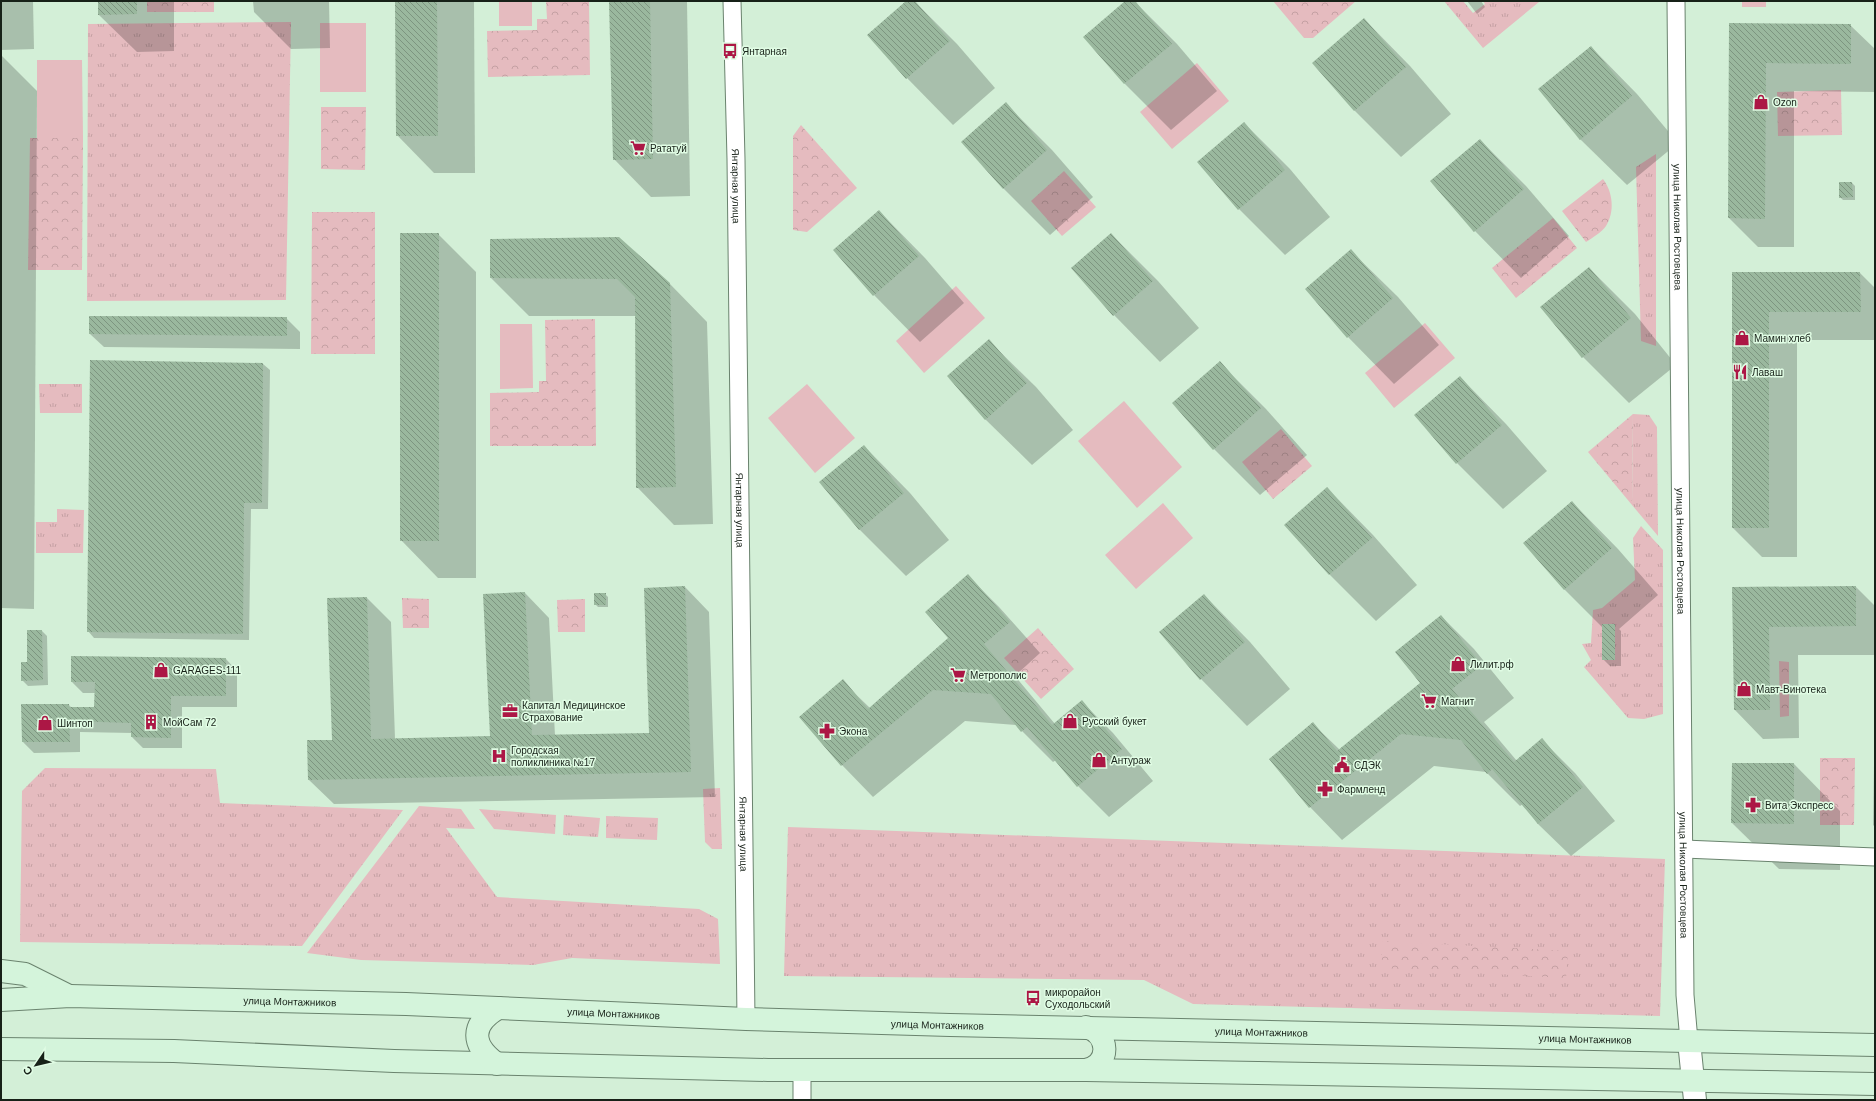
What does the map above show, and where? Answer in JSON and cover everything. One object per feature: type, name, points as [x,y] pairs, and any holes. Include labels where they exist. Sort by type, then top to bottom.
[{"type":"main road","points":[[1,971],[25,974],[70,996]]},
{"type":"main road","name":"улица Монтажников","points":[[1,1000],[70,996],[406,1004],[746,1019],[1875,1044]]},
{"type":"main road","points":[[497,1064],[487,1057],[481,1049],[477,1032],[480,1023],[486,1016],[498,1008]]},
{"type":"main road","points":[[1086,1027],[1097,1033],[1104,1044],[1105,1050],[1101,1061],[1097,1065],[1086,1070]]},
{"type":"main road","points":[[1,1049],[174,1051],[497,1064],[802,1070],[1086,1070],[1694,1091],[1875,1084]]},
{"type":"street","name":"Янтарная улица","points":[[732,1],[736,159],[746,1019]]},
{"type":"street","name":"улица Николая Ростовцева","points":[[1676,1],[1685,995],[1694,1091]]},
{"type":"street","points":[[1684,849],[1875,857]]},
{"type":"street","points":[[802,1070],[802,1100]]},
{"type":"green space","points":[[147,1],[214,1],[214,12],[147,12]]},
{"type":"green space","points":[[499,1],[532,1],[532,26],[499,26]]},
{"type":"green space","points":[[546,1],[589,1],[590,75],[488,77],[487,31],[537,30],[537,19],[547,19]]},
{"type":"green space","points":[[1273,1],[1356,1],[1313,38],[1304,38]]},
{"type":"green space","points":[[1444,1],[1463,1],[1473,13],[1485,4],[1483,1],[1539,2],[1483,48]]},
{"type":"green space","points":[[1742,1],[1766,1],[1766,7],[1742,7]]},
{"type":"green space","points":[[291,22],[286,300],[87,301],[88,24]]},
{"type":"green space","points":[[320,23],[366,23],[366,92],[320,92]]},
{"type":"green space","points":[[37,60],[82,60],[83,138],[37,138]]},
{"type":"green space","points":[[1197,63],[1229,101],[1172,149],[1140,112]]},
{"type":"green space","points":[[1841,90],[1842,135],[1778,136],[1777,92]]},
{"type":"green space","points":[[321,107],[366,107],[365,170],[321,169]]},
{"type":"green space","points":[[801,125],[857,188],[807,232],[793,230],[793,136]]},
{"type":"green space","points":[[30,138],[83,138],[82,270],[28,270]]},
{"type":"green space","points":[[1656,154],[1656,346],[1641,341],[1636,167]]},
{"type":"green space","points":[[1064,171],[1096,207],[1062,236],[1031,201]]},
{"type":"green space","points":[[1603,179],[1611,196],[1611,215],[1606,226],[1597,235],[1586,242],[1562,211]]},
{"type":"green space","points":[[312,212],[375,212],[375,354],[311,354]]},
{"type":"green space","points":[[1553,218],[1577,248],[1516,298],[1492,268]]},
{"type":"green space","points":[[956,286],[985,318],[924,373],[896,341]]},
{"type":"green space","points":[[595,319],[596,446],[490,446],[490,393],[539,392],[539,381],[546,381],[545,320]]},
{"type":"green space","points":[[1425,323],[1455,358],[1394,408],[1365,373]]},
{"type":"green space","points":[[500,324],[532,324],[533,388],[500,389]]},
{"type":"green space","points":[[39,384],[82,384],[82,413],[40,413]]},
{"type":"green space","points":[[807,384],[855,438],[815,473],[768,418]]},
{"type":"green space","points":[[1124,401],[1182,467],[1137,508],[1078,441]]},
{"type":"green space","points":[[1633,414],[1649,415],[1657,427],[1658,536],[1632,505]]},
{"type":"green space","points":[[1633,414],[1632,505],[1588,452]]},
{"type":"green space","points":[[1281,429],[1312,466],[1273,499],[1242,462]]},
{"type":"green space","points":[[1163,503],[1193,538],[1136,589],[1105,555]]},
{"type":"green space","points":[[57,509],[84,510],[83,553],[36,553],[36,522],[57,522]]},
{"type":"green space","points":[[1641,526],[1663,550],[1663,714],[1644,719],[1628,718],[1584,667],[1591,660],[1582,644],[1591,643],[1593,610],[1602,608],[1635,580],[1633,538]]},
{"type":"green space","points":[[402,598],[429,599],[429,628],[403,628]]},
{"type":"green space","points":[[585,599],[585,632],[558,632],[557,600]]},
{"type":"green space","points":[[1038,628],[1074,669],[1041,699],[1004,658]]},
{"type":"green space","points":[[1779,661],[1789,662],[1789,716],[1780,717]]},
{"type":"green space","points":[[1820,758],[1855,758],[1854,825],[1820,825]]},
{"type":"green space","points":[[45,768],[216,769],[220,803],[403,810],[302,946],[20,942],[22,791]]},
{"type":"green space","points":[[720,788],[722,849],[712,849],[705,842],[703,789]]},
{"type":"green space","points":[[419,806],[461,809],[475,829],[446,828],[497,897],[699,909],[718,919],[720,964],[572,958],[533,965],[361,960],[307,953]]},
{"type":"green space","points":[[479,809],[556,815],[555,834],[494,829]]},
{"type":"green space","points":[[564,815],[600,818],[598,837],[563,835]]},
{"type":"green space","points":[[606,816],[658,818],[657,840],[606,838]]},
{"type":"green space","points":[[788,827],[1665,859],[1660,1016],[1193,1004],[1144,980],[784,976]]},
{"type":"green space","points":[[1383,941],[1568,951],[1566,978],[1381,968]]},
{"type":"building","points":[[98,1],[137,1],[137,14],[98,15]]},
{"type":"building","points":[[395,1],[437,1],[438,136],[396,136]]},
{"type":"building","points":[[609,1],[650,1],[653,159],[613,160]]},
{"type":"building","points":[[906,1],[915,1],[950,41],[906,79],[867,35]]},
{"type":"building","points":[[1125,1],[1135,1],[1172,44],[1124,84],[1083,37]]},
{"type":"building","points":[[1364,18],[1406,67],[1354,111],[1312,63]]},
{"type":"building","points":[[1729,23],[1851,24],[1851,64],[1766,63],[1765,219],[1728,218]]},
{"type":"building","points":[[1591,46],[1632,96],[1580,140],[1538,89]]},
{"type":"building","points":[[1006,102],[1047,150],[1003,189],[961,142]]},
{"type":"building","points":[[1244,122],[1285,170],[1238,210],[1197,162]]},
{"type":"building","points":[[1480,139],[1524,189],[1474,232],[1430,181]]},
{"type":"building","points":[[1839,182],[1852,182],[1853,197],[1839,198]]},
{"type":"building","points":[[879,210],[919,256],[873,296],[833,250]]},
{"type":"building","points":[[400,233],[439,233],[439,541],[400,541]]},
{"type":"building","points":[[1111,233],[1153,281],[1113,316],[1071,268]]},
{"type":"building","points":[[619,237],[670,283],[676,487],[636,488],[635,297],[617,279],[490,278],[490,239]]},
{"type":"building","points":[[1351,249],[1393,298],[1347,338],[1305,289]]},
{"type":"building","points":[[1589,267],[1631,318],[1582,358],[1540,307]]},
{"type":"building","points":[[1732,272],[1860,272],[1861,312],[1769,312],[1769,528],[1732,528]]},
{"type":"building","points":[[89,316],[287,317],[287,336],[89,334]]},
{"type":"building","points":[[989,339],[1027,383],[985,420],[947,376]]},
{"type":"building","points":[[90,360],[263,363],[262,503],[244,503],[243,634],[87,632]]},
{"type":"building","points":[[1220,361],[1261,408],[1213,450],[1172,403]]},
{"type":"building","points":[[1460,376],[1502,425],[1456,464],[1414,415]]},
{"type":"building","points":[[864,445],[904,493],[859,530],[819,482]]},
{"type":"building","points":[[1327,487],[1372,538],[1329,575],[1284,525]]},
{"type":"building","points":[[1572,501],[1612,548],[1564,590],[1523,543]]},
{"type":"building","points":[[968,574],[1010,622],[984,644],[1052,725],[1082,700],[1122,749],[1077,787],[1027,727],[1021,732],[991,694],[933,690],[841,766],[799,717],[843,679],[868,709],[948,638],[925,612]]},
{"type":"building","points":[[685,586],[691,772],[308,780],[307,740],[332,740],[327,598],[367,597],[371,739],[490,736],[483,594],[525,592],[532,735],[649,733],[644,588]]},
{"type":"building","points":[[1856,586],[1856,626],[1769,627],[1770,710],[1734,710],[1732,587]]},
{"type":"building","points":[[594,593],[606,593],[606,605],[594,605]]},
{"type":"building","points":[[1204,594],[1245,642],[1200,680],[1159,632]]},
{"type":"building","points":[[1441,615],[1482,665],[1452,689],[1514,762],[1542,738],[1583,787],[1538,824],[1492,769],[1487,774],[1461,740],[1401,734],[1309,808],[1269,759],[1313,722],[1337,751],[1420,683],[1395,652]]},
{"type":"building","points":[[1602,624],[1615,624],[1615,660],[1602,660]]},
{"type":"building","points":[[27,630],[42,630],[43,680],[21,681],[21,662],[27,662]]},
{"type":"building","points":[[71,656],[226,658],[226,696],[171,696],[171,738],[131,737],[131,723],[69,721],[70,742],[22,742],[21,704],[69,704],[69,707],[94,707],[95,682],[71,682]]},
{"type":"building","points":[[1732,763],[1794,763],[1794,824],[1731,823]]},
{"type":"place","name":"Янтарная","points":[[730,51]]},
{"type":"place","name":"Ozon","points":[[1761,102]]},
{"type":"place","name":"Рататуй","points":[[638,148]]},
{"type":"place","name":"Мамин хлеб","points":[[1742,338]]},
{"type":"place","name":"Лаваш","points":[[1740,372]]},
{"type":"place","name":"Лилит.рф","points":[[1458,664]]},
{"type":"place","name":"GARAGES-111","points":[[161,670]]},
{"type":"place","name":"Метрополис","points":[[958,675]]},
{"type":"place","name":"Мавт-Винотека","points":[[1744,689]]},
{"type":"place","name":"Магнит","points":[[1429,701]]},
{"type":"place","name":"Капитал Медицинское Страхование","points":[[510,711]]},
{"type":"place","name":"Русский букет","points":[[1070,721]]},
{"type":"place","name":"МойСам 72","points":[[151,722]]},
{"type":"place","name":"Шинтоп","points":[[45,723]]},
{"type":"place","name":"Экона","points":[[827,731]]},
{"type":"place","name":"Городская поликлиника №17","points":[[499,756]]},
{"type":"place","name":"Антураж","points":[[1099,760]]},
{"type":"place","name":"СДЭК","points":[[1342,765]]},
{"type":"place","name":"Фармленд","points":[[1325,789]]},
{"type":"place","name":"Вита Экспресс","points":[[1753,805]]},
{"type":"place","name":"микрорайон Суходольский","points":[[1033,998]]}]
